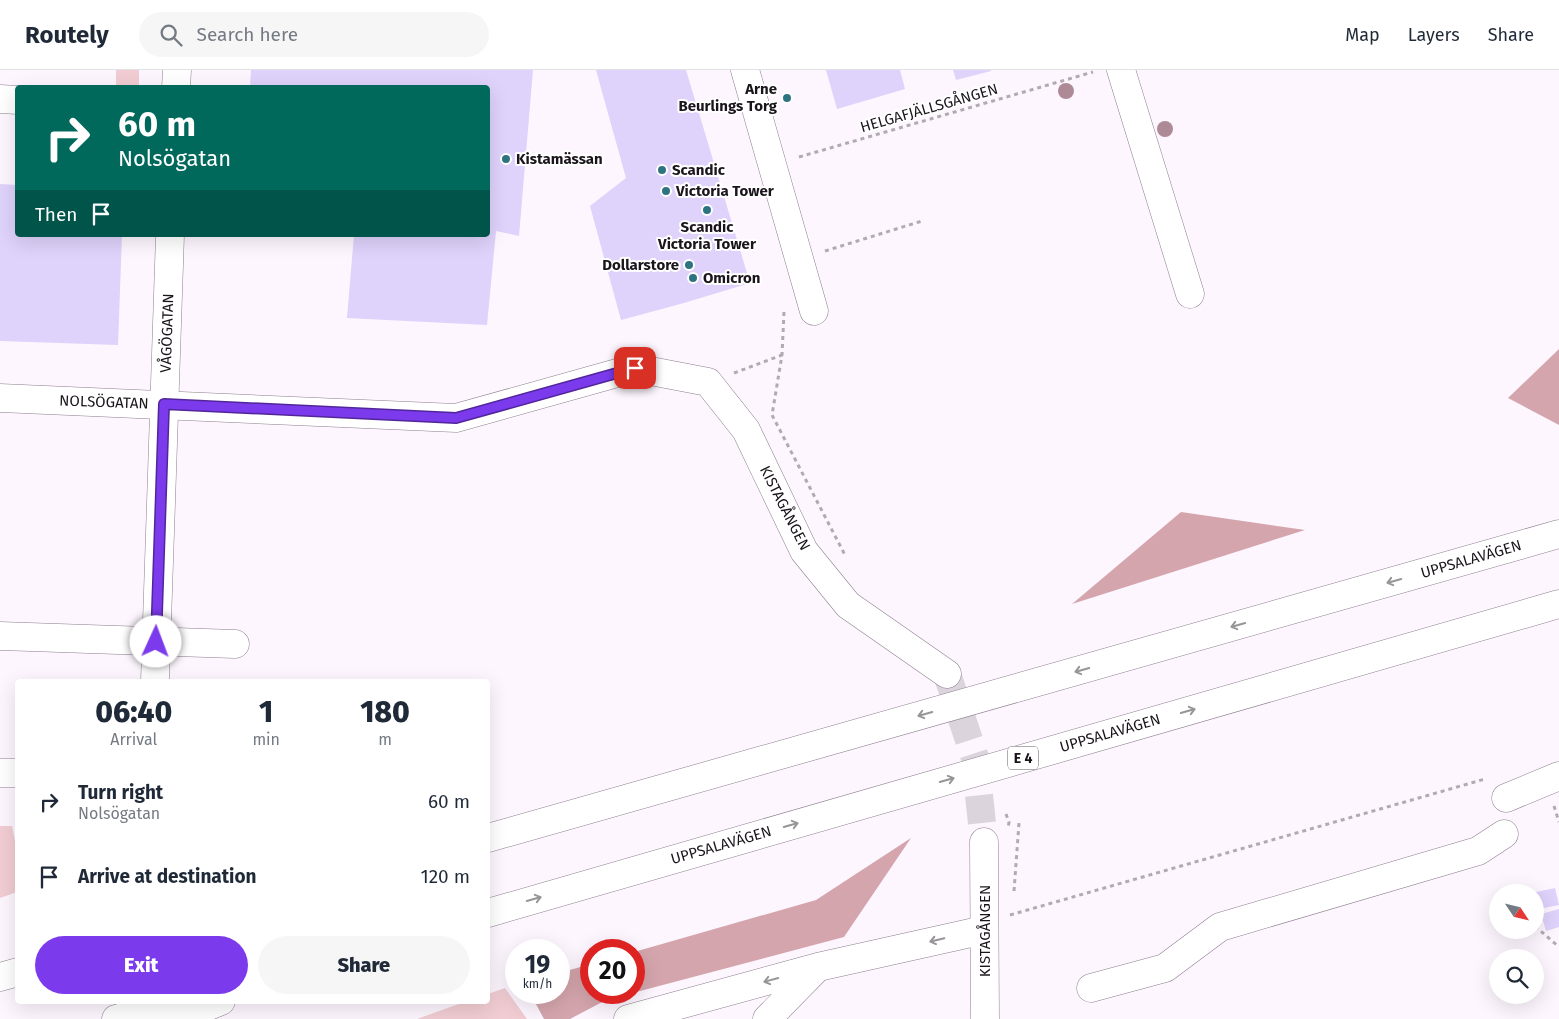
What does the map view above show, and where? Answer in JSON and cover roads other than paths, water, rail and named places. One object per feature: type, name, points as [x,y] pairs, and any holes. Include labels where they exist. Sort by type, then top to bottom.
[{"type":"main road","points":[[176,85],[177,70]]},
{"type":"main road","points":[[745,70],[814,311]]},
{"type":"main road","points":[[1122,70],[1190,294]]},
{"type":"main road","points":[[0,99],[15,100]]},
{"type":"main road","name":"VÅGÖGATAN","points":[[155,679],[170,237]]},
{"type":"main road","name":"NOLSÖGATAN","points":[[0,398],[456,418],[635,368],[708,382],[746,430]]},
{"type":"main road","name":"KISTAGÅNGEN","points":[[746,430],[804,550],[848,605],[947,674]]},
{"type":"main road","name":"UPPSALAVÄGEN","points":[[490,837],[1559,534]]},
{"type":"main road","name":"UPPSALAVÄGEN","points":[[490,912],[1559,604]]},
{"type":"main road","points":[[0,636],[235,644]]},
{"type":"main road","points":[[0,773],[15,773]]},
{"type":"main road","points":[[1497,788],[1559,776]]},
{"type":"main road","points":[[1091,988],[1166,968],[1220,927],[1478,850],[1504,834]]},
{"type":"main road","name":"KISTAGÅNGEN","points":[[984,842],[985,1019]]},
{"type":"main road","points":[[628,1019],[818,967],[984,930]]},
{"type":"main road","points":[[767,1019],[818,967]]},
{"type":"main road","points":[[0,977],[15,973]]},
{"type":"main road","points":[[116,1019],[168,1004]]},
{"type":"main road","points":[[178,1019],[215,1004]]},
{"type":"tunnel","points":[[947,674],[975,758],[984,842]]},
{"type":"place","name":"Arne Beurlings Torg","points":[[787,98]]},
{"type":"place","name":"Kistamässan","points":[[506,159]]},
{"type":"place","name":"Scandic","points":[[662,170]]},
{"type":"place","name":"Victoria Tower","points":[[666,191]]},
{"type":"place","name":"Scandic Victoria Tower","points":[[707,210]]},
{"type":"place","name":"Dollarstore","points":[[689,265]]},
{"type":"place","name":"Omicron","points":[[693,278]]}]
